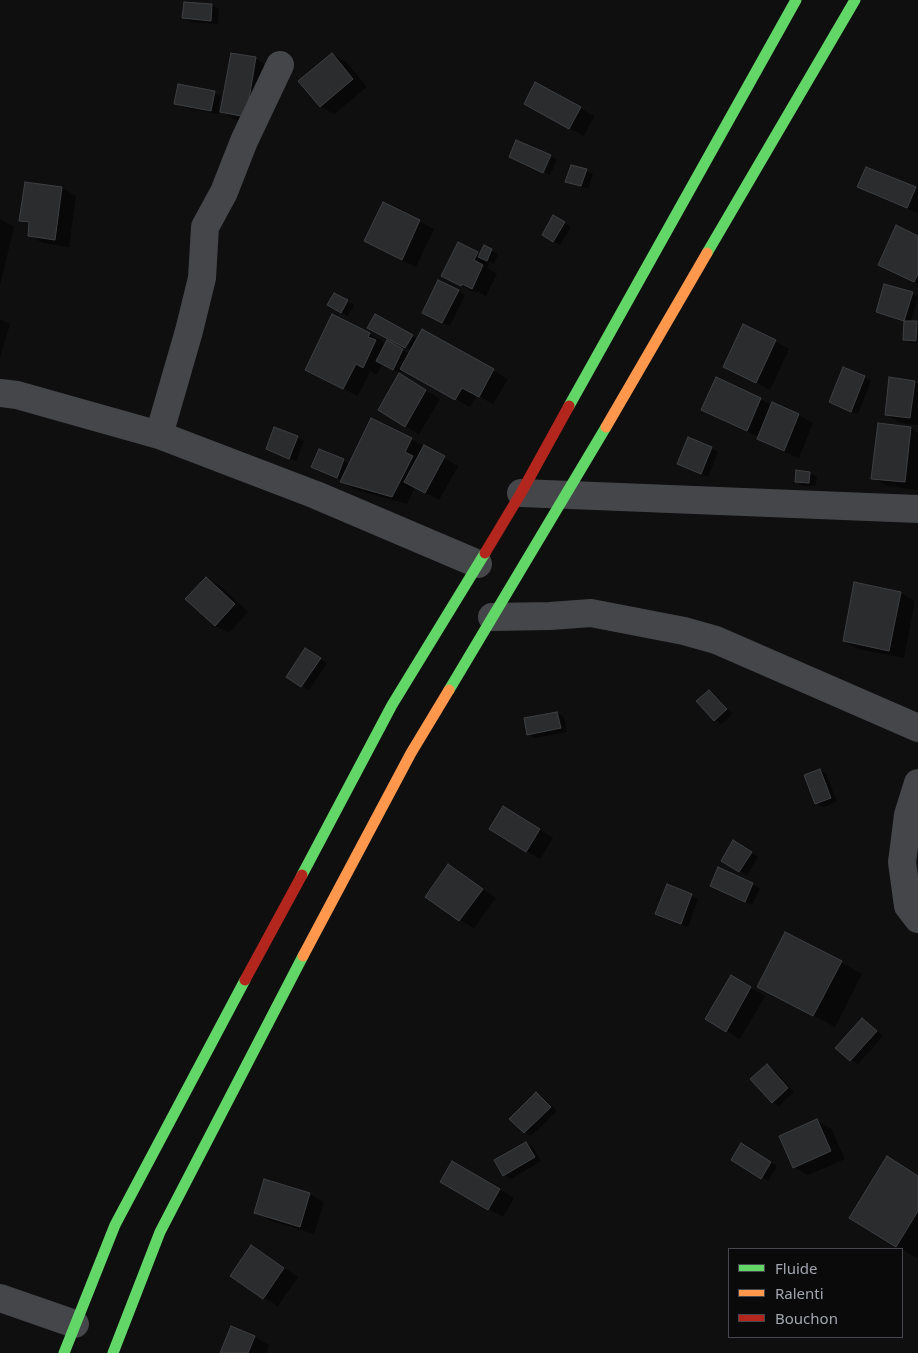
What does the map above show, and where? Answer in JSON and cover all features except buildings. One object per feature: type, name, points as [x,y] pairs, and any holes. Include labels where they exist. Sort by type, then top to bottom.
[{"type":"main road","points":[[64,1353],[115,1225],[392,705],[521,493],[796,0]]},
{"type":"main road","points":[[113,1353],[160,1232],[296,969],[411,753],[566,495],[855,0]]},
{"type":"street","points":[[159,435],[190,331],[202,278],[205,227],[224,192],[244,141],[280,65]]},
{"type":"street","points":[[0,394],[17,395],[159,435],[316,495],[478,564]]},
{"type":"street","points":[[521,493],[918,509]]},
{"type":"street","points":[[492,617],[591,613],[684,631],[716,640],[918,728]]},
{"type":"street","points":[[918,783],[908,815],[902,862],[908,906],[918,919]]},
{"type":"street","points":[[0,1298],[76,1324]]},
{"type":"traffic: fast","points":[[569,406],[796,0]]},
{"type":"traffic: fast","points":[[707,253],[855,0]]},
{"type":"traffic: fast","points":[[449,690],[606,427]]},
{"type":"traffic: fast","points":[[302,875],[392,705],[485,553]]},
{"type":"traffic: fast","points":[[113,1353],[160,1232],[303,956]]},
{"type":"traffic: fast","points":[[64,1353],[115,1225],[245,980]]},
{"type":"traffic: slow","points":[[606,427],[707,253]]},
{"type":"traffic: slow","points":[[303,956],[411,753],[449,690]]},
{"type":"traffic: jam","points":[[485,553],[569,406]]},
{"type":"traffic: jam","points":[[245,980],[302,875]]}]
